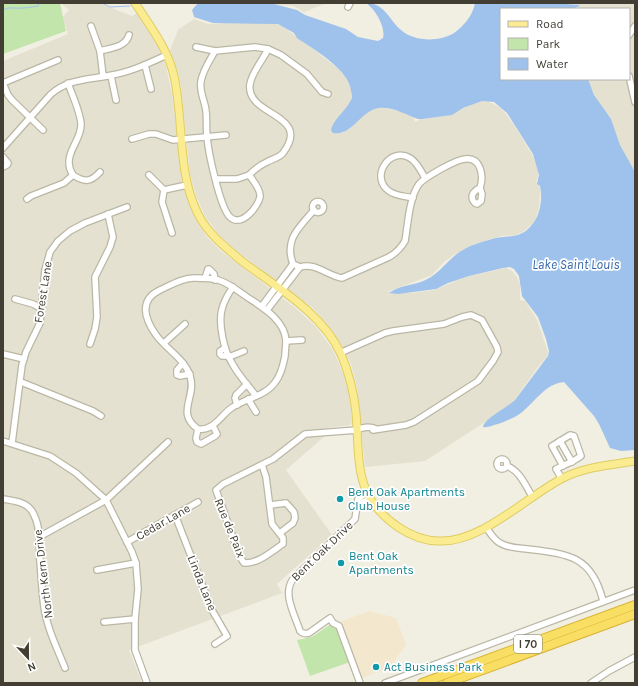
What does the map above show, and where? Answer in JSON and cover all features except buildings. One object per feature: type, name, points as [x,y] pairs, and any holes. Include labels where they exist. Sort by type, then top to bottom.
[{"type":"highway","name":"I 70","points":[[422,683],[635,605]]},
{"type":"highway","name":"I 70","points":[[447,683],[635,614]]},
{"type":"main road","points":[[135,3],[161,44],[174,74],[188,185],[198,216],[226,248],[318,321],[334,340],[341,354],[351,383],[357,430],[359,466],[368,495],[387,518],[406,532],[424,539],[440,541],[456,540],[486,527],[562,478],[586,469],[635,461]]},
{"type":"street","points":[[91,26],[100,51],[103,76]]},
{"type":"street","points":[[100,51],[124,44],[130,35]]},
{"type":"street","points":[[196,47],[215,51],[255,47],[268,49],[281,55],[307,74],[322,92],[328,94]]},
{"type":"street","points":[[216,178],[237,179],[249,175],[266,162],[278,158],[291,138],[291,131],[287,126],[275,115],[259,105],[250,92],[252,77],[268,49]]},
{"type":"street","points":[[215,51],[204,71],[201,81],[201,92],[206,110],[207,136],[218,191],[228,216],[234,220],[246,218],[257,204],[260,197],[259,191],[249,175]]},
{"type":"street","points":[[3,147],[51,94],[59,88],[68,83],[103,76],[111,76],[145,65],[167,55]]},
{"type":"street","points":[[44,130],[8,95],[3,83],[58,60]]},
{"type":"street","points":[[145,65],[151,89]]},
{"type":"street","points":[[111,76],[116,100]]},
{"type":"street","points":[[630,80],[635,102]]},
{"type":"street","points":[[68,83],[81,119],[79,138],[70,157],[69,164],[73,175],[80,180],[86,181],[94,179],[100,172]]},
{"type":"street","points":[[132,139],[149,134],[156,134],[173,140],[226,135]]},
{"type":"street","points":[[413,198],[393,194],[387,190],[382,184],[380,178],[382,166],[388,159],[402,155],[410,158],[425,178]]},
{"type":"street","points":[[3,157],[8,163],[8,166],[3,168]]},
{"type":"street","points":[[314,210],[291,241],[290,257],[293,264],[300,267],[310,266],[342,278],[389,257],[401,247],[404,241],[413,198],[419,184],[425,178],[458,161],[470,159],[476,163],[480,169],[482,176],[480,188]]},
{"type":"street","points":[[27,199],[64,183],[73,175]]},
{"type":"street","points":[[149,175],[164,190]]},
{"type":"street","points":[[164,190],[188,185]]},
{"type":"street","points":[[164,190],[162,202],[172,233]]},
{"type":"street","name":"Forest Lane","points":[[12,443],[24,359],[40,323],[45,270],[50,252],[58,241],[70,231],[85,223],[127,207]]},
{"type":"street","points":[[90,344],[96,329],[97,317],[95,277],[110,247],[113,237],[108,214]]},
{"type":"street","points":[[267,310],[293,264]]},
{"type":"street","points":[[262,306],[300,267]]},
{"type":"street","points":[[205,278],[206,271],[209,269],[214,274],[215,280]]},
{"type":"street","points":[[191,278],[205,278],[233,287],[262,306],[280,325],[286,341],[283,366],[274,384],[256,396],[230,408],[213,426],[198,429],[188,419],[186,411],[191,388],[190,374],[183,363],[156,335],[145,312],[146,301],[153,293],[179,281],[191,278]]},
{"type":"street","points":[[233,287],[225,299],[221,311],[225,348],[232,364],[256,396]]},
{"type":"street","points":[[15,299],[33,304],[42,309]]},
{"type":"street","name":"Rue de Paix","points":[[280,533],[283,538],[283,544],[256,561],[244,563],[240,557],[217,498],[216,490],[223,484],[262,465],[285,451],[305,434],[373,430],[406,425],[414,422],[478,381],[493,362],[498,352],[497,347],[482,320],[471,315],[444,324],[384,333],[341,354]]},
{"type":"street","points":[[164,343],[185,324]]},
{"type":"street","points":[[286,341],[302,340]]},
{"type":"street","points":[[229,357],[244,351]]},
{"type":"street","points":[[3,354],[24,359]]},
{"type":"street","points":[[183,363],[179,367],[177,374],[180,376],[190,374]]},
{"type":"street","points":[[21,382],[93,411],[101,416]]},
{"type":"street","points":[[237,405],[235,398],[236,395],[247,384]]},
{"type":"street","points":[[248,399],[256,412]]},
{"type":"street","points":[[198,429],[196,438],[197,442],[201,444],[217,434],[213,426]]},
{"type":"street","points":[[562,478],[556,469],[563,466],[572,462],[581,456],[574,436],[570,435],[552,446],[563,466]]},
{"type":"street","points":[[3,441],[50,456],[76,474],[106,500],[136,563],[138,589],[135,619],[136,650],[147,683]]},
{"type":"street","points":[[560,441],[572,462]]},
{"type":"street","points":[[39,537],[106,500],[168,442]]},
{"type":"street","points":[[262,465],[266,477],[272,524],[280,533],[294,522],[294,512],[286,503],[270,505]]},
{"type":"street","points":[[507,466],[513,468],[517,472],[532,496]]},
{"type":"street","name":"Bent Oak Drive","points":[[360,683],[339,626],[330,618],[309,633],[302,633],[288,592],[289,584],[293,579],[356,519],[358,499],[368,495]]},
{"type":"street","name":"North Kern Drive","points":[[3,499],[18,502],[30,509],[34,515],[39,537],[44,606],[49,626],[65,668]]},
{"type":"street","name":"Cedar Lane","points":[[127,542],[198,502]]},
{"type":"street","name":"Linda Lane","points":[[175,515],[212,610],[227,636],[215,644]]},
{"type":"street","points":[[486,527],[495,540],[507,546],[566,555],[582,562],[591,572],[601,590],[603,601]]},
{"type":"street","points":[[97,570],[136,563]]},
{"type":"street","points":[[385,683],[635,590]]},
{"type":"street","points":[[104,622],[135,619]]},
{"type":"street","points":[[591,683],[635,657]]},
{"type":"shaded area","points":[[61,3],[99,3],[132,16],[137,13],[158,47],[166,66],[172,94],[183,183],[190,207],[199,225],[208,238],[221,251],[298,310],[316,327],[333,350],[345,378],[350,401],[352,422],[350,425],[326,428],[326,435],[286,470],[332,535],[277,584],[282,593],[129,650],[142,683],[3,683],[3,61],[68,34],[63,17],[69,10]]},
{"type":"shaded area","points":[[258,3],[327,3],[304,12],[294,6]]},
{"type":"shaded area","points":[[552,3],[635,3],[635,171],[630,167],[587,80],[630,80],[630,8],[579,8],[580,5]]},
{"type":"shaded area","points":[[194,19],[208,24],[259,21],[281,25],[339,69],[352,84],[353,99],[335,128],[330,132],[343,133],[367,111],[379,107],[399,111],[409,115],[413,117],[415,122],[420,119],[449,115],[479,101],[487,101],[501,108],[514,125],[533,156],[538,170],[536,182],[540,188],[540,192],[539,207],[535,221],[523,232],[515,235],[501,236],[472,245],[444,262],[432,275],[387,292],[412,293],[434,290],[466,277],[506,268],[512,271],[517,277],[520,285],[520,300],[525,301],[537,320],[548,352],[547,357],[537,368],[511,405],[425,461],[365,467],[357,387],[351,364],[342,346],[330,328],[313,308],[234,249],[219,235],[205,216],[196,196],[190,174],[181,87],[178,72],[170,50],[178,30]]},
{"type":"shaded area","points":[[369,611],[396,618],[406,645],[389,668],[361,678],[340,622]]},
{"type":"green space","points":[[3,3],[60,3],[66,31],[3,54]]},
{"type":"green space","points":[[331,624],[338,629],[350,662],[310,676],[297,640],[312,637]]},
{"type":"water","name":"Lake Saint Louis","points":[[198,3],[270,3],[297,10],[305,15],[346,29],[358,37],[378,41],[383,38],[383,29],[376,14],[366,3],[378,6],[406,34],[420,39],[442,38],[454,33],[468,20],[475,3],[554,3],[579,5],[580,6],[575,8],[500,8],[500,80],[588,80],[594,95],[611,119],[620,145],[635,172],[635,450],[621,451],[610,448],[594,416],[564,382],[558,383],[546,390],[521,413],[507,421],[489,427],[483,427],[487,420],[515,400],[548,356],[549,351],[538,317],[522,296],[519,276],[514,269],[510,267],[503,268],[469,276],[436,289],[398,294],[389,293],[426,280],[439,271],[457,254],[468,247],[492,239],[521,234],[533,224],[541,203],[540,186],[537,184],[539,175],[533,154],[507,113],[494,102],[482,101],[463,108],[452,115],[422,119],[418,119],[394,110],[377,108],[370,111],[347,130],[340,133],[333,133],[331,131],[334,123],[349,104],[352,97],[349,83],[338,68],[330,61],[297,38],[294,33],[278,24],[213,23],[194,17],[192,10]]},
{"type":"waterway","points":[[3,10],[38,6],[39,3]]},
{"type":"waterway","points":[[102,3],[110,7],[130,6]]},
{"type":"place","name":"Bent Oak Apartments Club House","points":[[340,499]]},
{"type":"place","name":"Bent Oak Apartments","points":[[341,563]]},
{"type":"place","name":"Act Business Park","points":[[376,667]]}]
